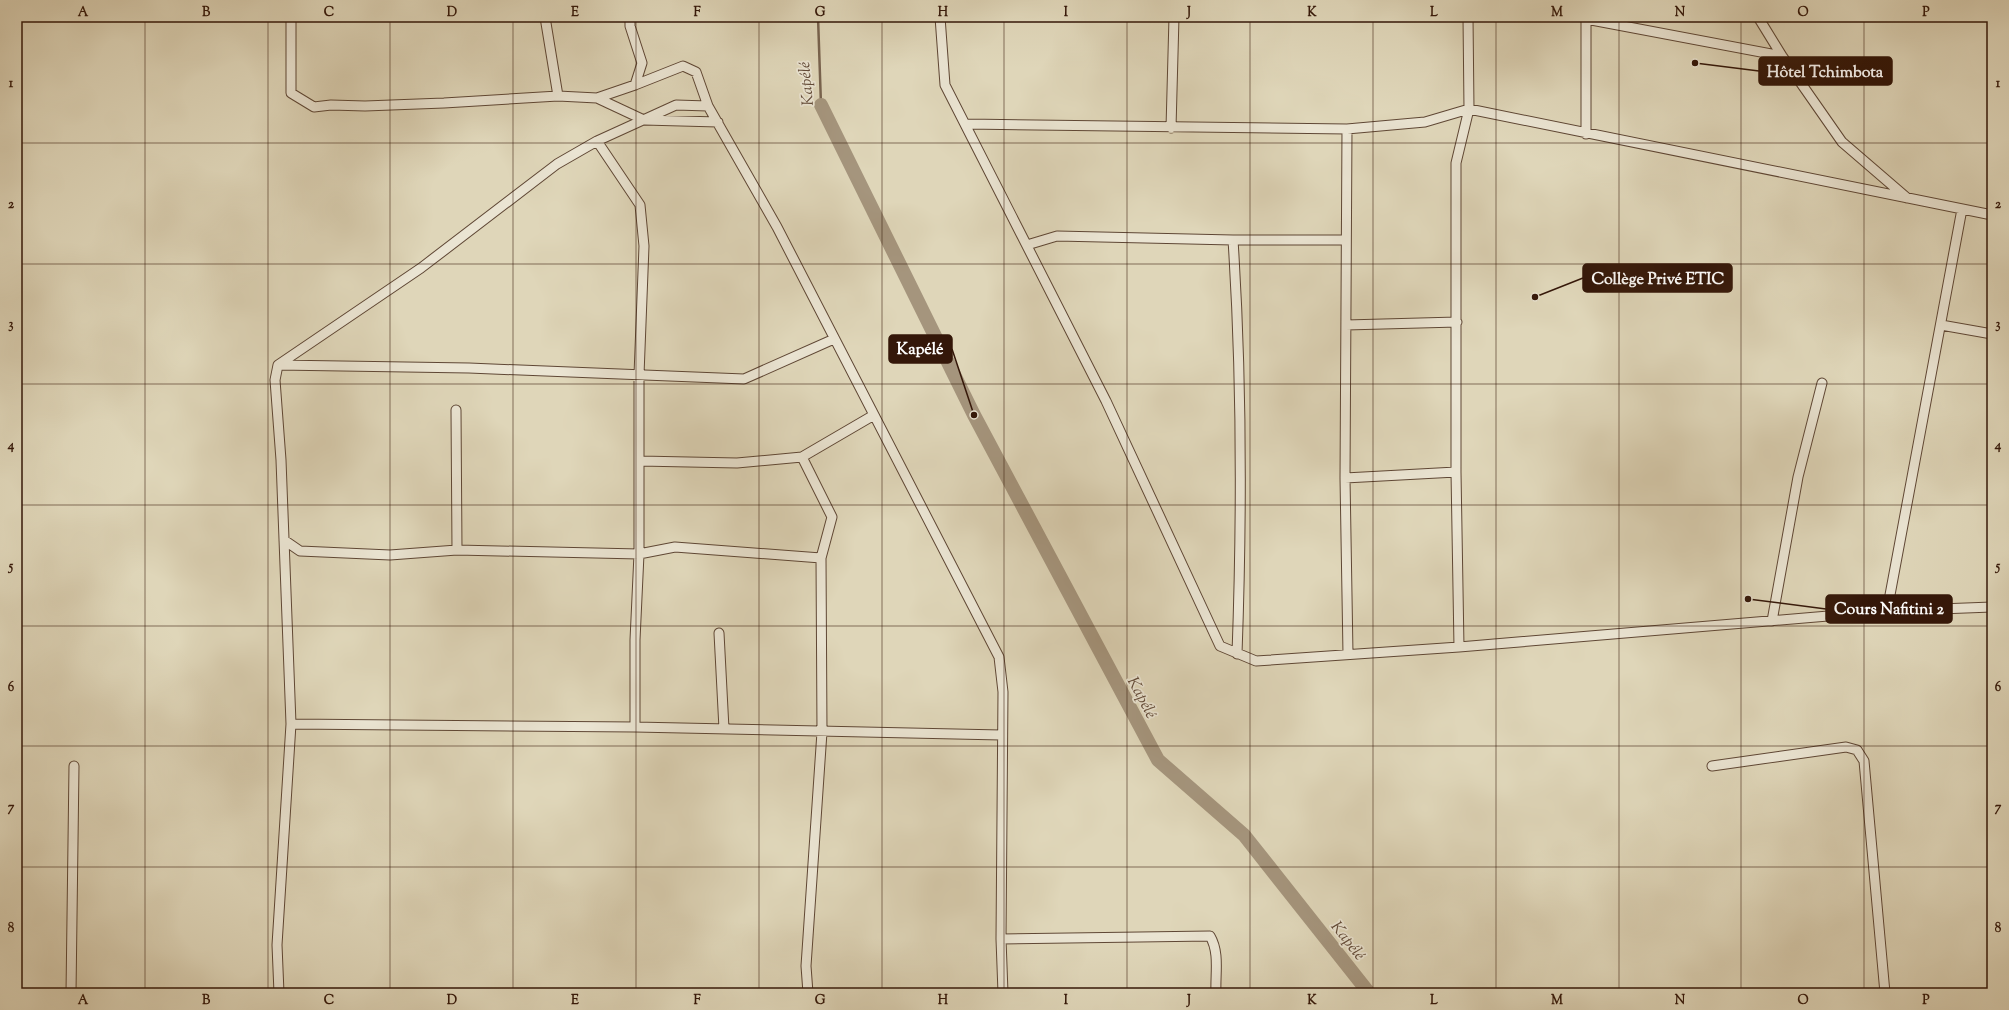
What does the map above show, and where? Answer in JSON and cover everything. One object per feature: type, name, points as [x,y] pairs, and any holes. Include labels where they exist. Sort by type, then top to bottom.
[{"type":"street","points":[[292,17],[291,93],[314,107],[331,105],[365,106],[444,103],[558,96],[597,98],[683,66],[696,72],[708,106],[776,227],[999,657],[1003,692],[1001,939],[1003,993]]},
{"type":"street","points":[[545,17],[558,96]]},
{"type":"street","points":[[630,17],[630,26],[642,63],[635,85]]},
{"type":"street","points":[[940,17],[945,85],[967,124],[1106,401],[1220,646],[1256,661],[1459,647],[1887,611],[1992,607]]},
{"type":"street","points":[[1171,128],[1174,17]]},
{"type":"street","points":[[1459,647],[1456,472],[1456,163],[1469,109],[1468,17]]},
{"type":"street","points":[[1758,17],[1782,56],[1842,142],[1908,199]]},
{"type":"street","points":[[1586,134],[1586,18],[1782,56]]},
{"type":"street","points":[[597,98],[644,120],[718,122]]},
{"type":"street","points":[[279,993],[277,945],[291,724],[281,460],[275,380],[278,365],[421,268],[557,164],[597,141],[676,105],[708,106]]},
{"type":"street","points":[[967,124],[1171,128],[1347,129],[1425,122],[1469,109],[1586,134],[1992,215]]},
{"type":"street","points":[[1347,129],[1346,478],[1348,654]]},
{"type":"street","points":[[597,141],[640,205],[644,246],[639,375],[639,554],[635,640],[635,727]]},
{"type":"street","points":[[1887,611],[1962,209]]},
{"type":"street","points":[[1027,245],[1057,236],[1233,240],[1346,240]]},
{"type":"street","points":[[1233,240],[1238,326],[1240,582],[1237,654]]},
{"type":"street","points":[[1346,325],[1457,322]]},
{"type":"street","points":[[1941,324],[1992,334]]},
{"type":"street","points":[[278,365],[469,368],[744,379],[834,339]]},
{"type":"street","points":[[1772,620],[1798,477],[1822,383]]},
{"type":"street","points":[[456,410],[457,550]]},
{"type":"street","points":[[640,461],[737,463],[802,457],[874,415]]},
{"type":"street","points":[[802,457],[832,517],[821,558],[822,732],[806,966],[808,993]]},
{"type":"street","points":[[1346,478],[1456,472]]},
{"type":"street","points":[[284,540],[300,552],[390,555],[457,550],[639,554],[675,547],[821,558]]},
{"type":"street","points":[[719,633],[724,729]]},
{"type":"street","points":[[291,724],[635,727],[1002,735]]},
{"type":"street","points":[[1712,766],[1846,747],[1857,750],[1864,761],[1885,993]]},
{"type":"street","points":[[71,993],[74,766]]},
{"type":"street","points":[[1001,939],[1210,936],[1214,943],[1216,954],[1216,993]]},
{"type":"waterway","name":"Kapélé","points":[[818,17],[821,105]]},
{"type":"waterway","name":"Kapélé","points":[[821,105],[974,415],[1158,760],[1244,835],[1369,993]]},
{"type":"place","name":"Hôtel Tchimbota","points":[[1695,63]]},
{"type":"place","name":"Collège Privé ETIC","points":[[1535,297]]},
{"type":"place","name":"Kapélé","points":[[974,415]]},
{"type":"place","name":"Cours Nafitini 2","points":[[1748,599]]}]
